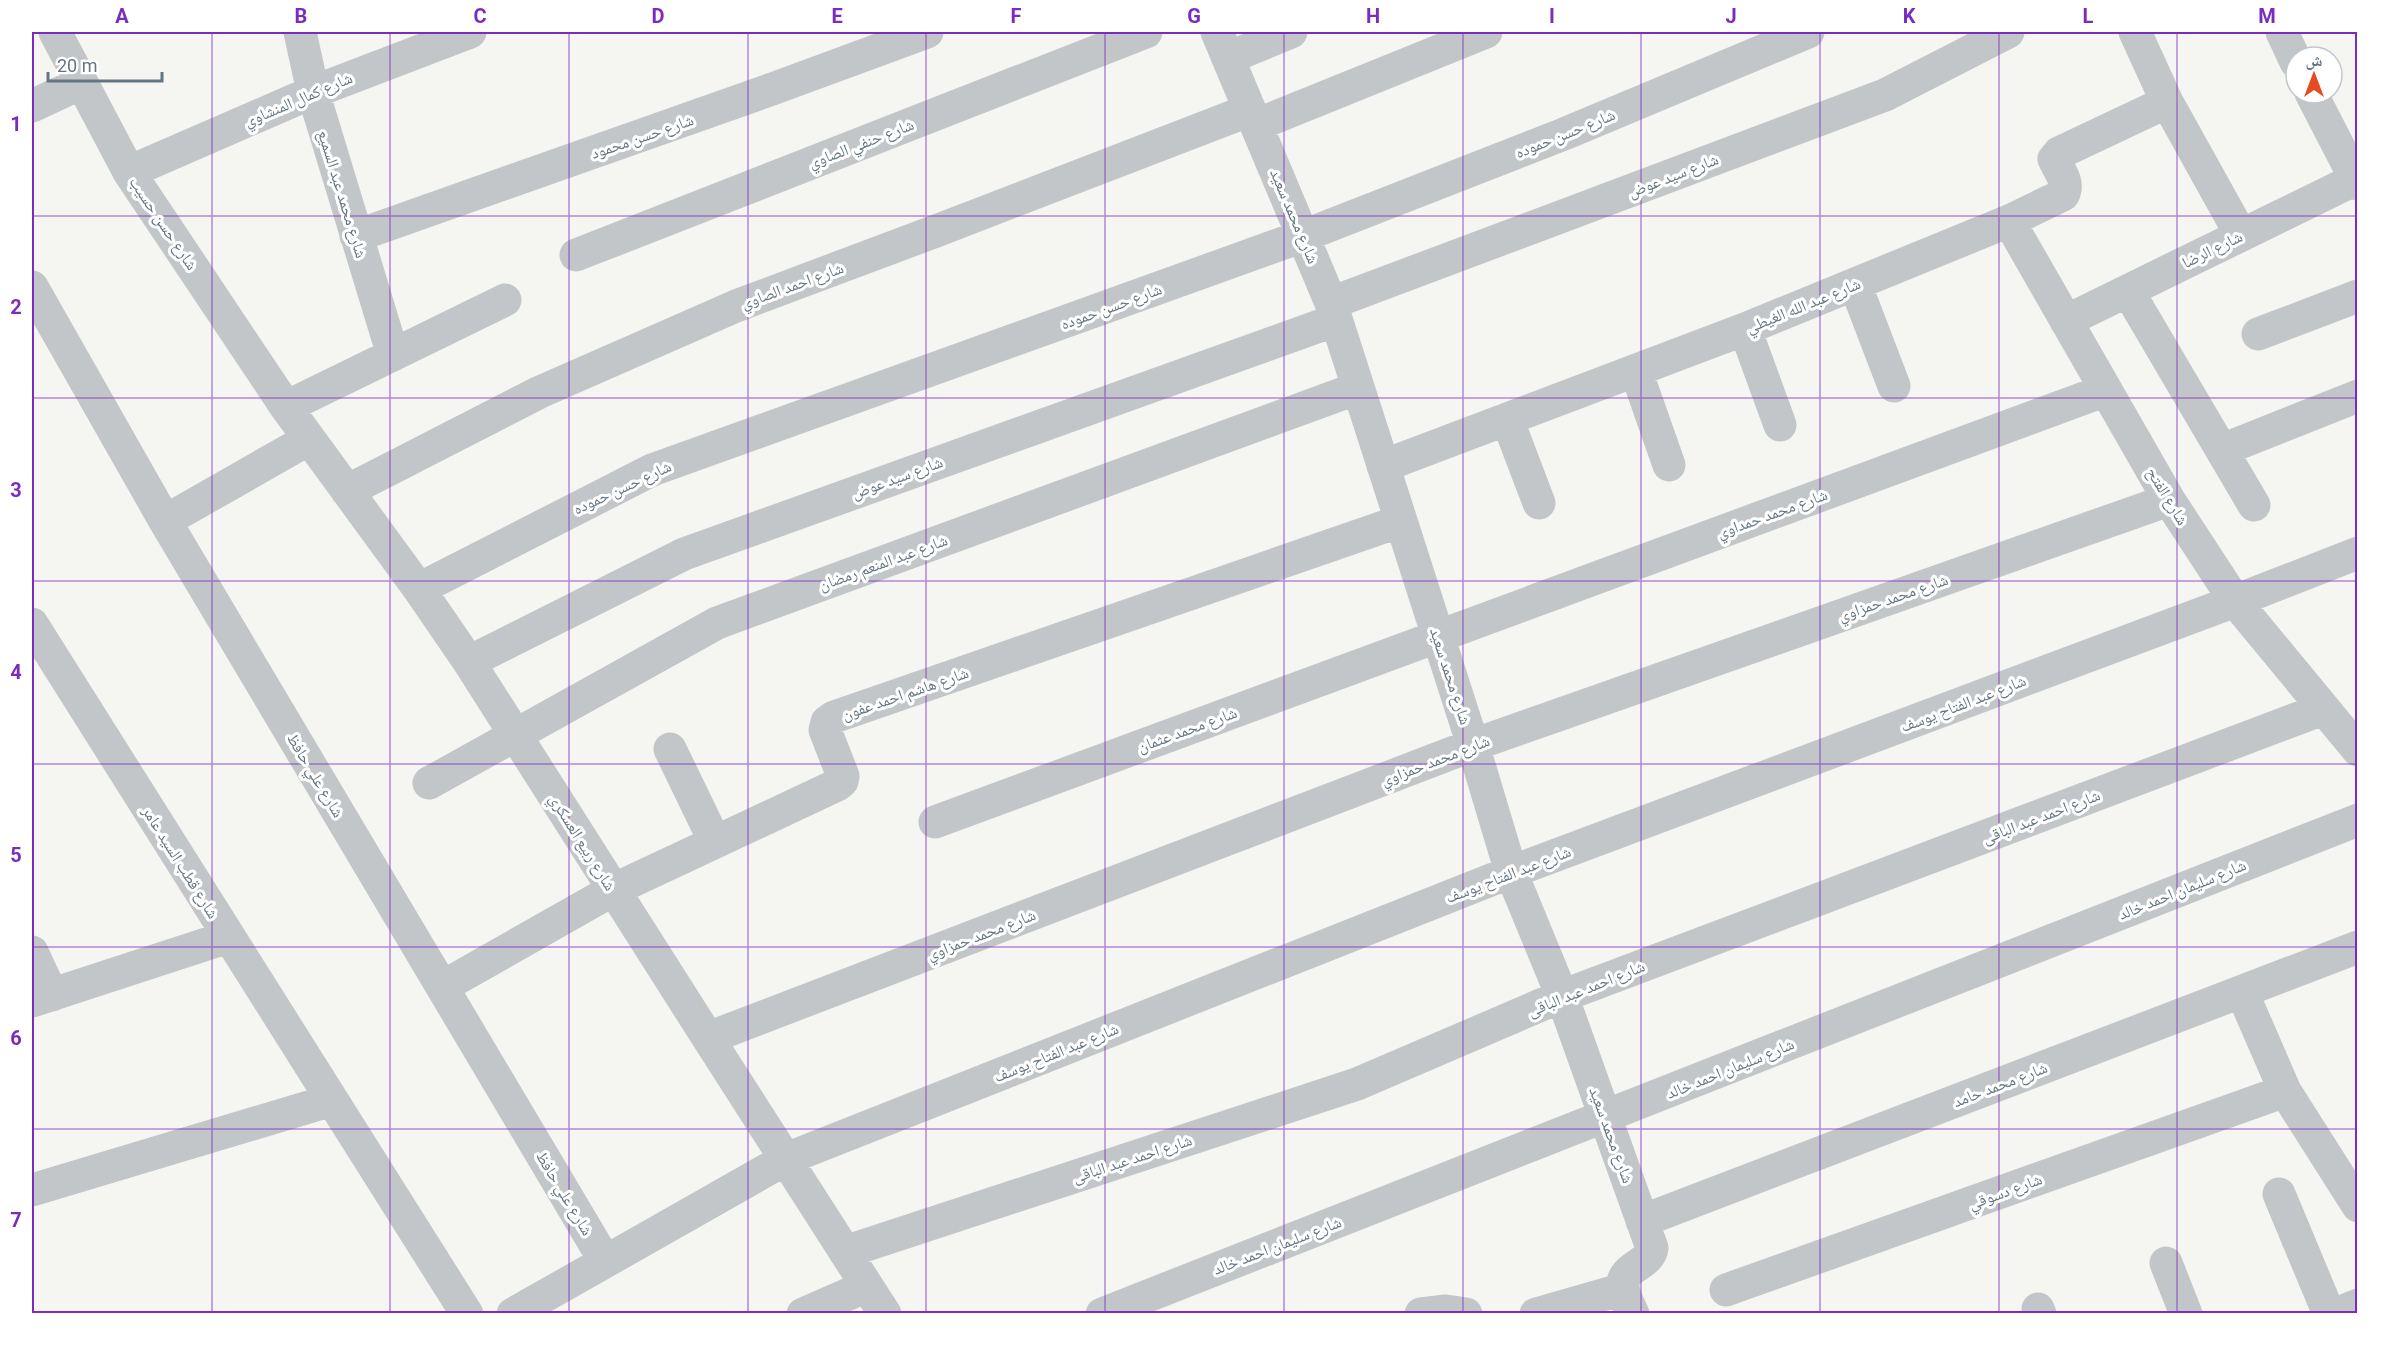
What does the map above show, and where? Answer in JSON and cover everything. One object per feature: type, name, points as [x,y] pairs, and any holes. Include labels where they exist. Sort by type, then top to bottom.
[{"type":"street","name":"شارع محمد عبد السميع","points":[[300,32],[313,92],[393,355]]},
{"type":"street","name":"شارع كمال المنشاوي","points":[[129,172],[313,92],[470,32]]},
{"type":"street","name":"شارع حسن محمود","points":[[356,236],[927,32]]},
{"type":"street","name":"شارع حنفي الصاوي","points":[[576,255],[1146,32]]},
{"type":"street","points":[[1222,45],[1291,32]]},
{"type":"street","name":"شارع احمد الصاوي","points":[[347,491],[540,392],[736,306],[936,231],[1486,32]]},
{"type":"street","name":"شارع حسن حموده","points":[[419,589],[652,470],[1303,236],[1564,134],[1808,32]]},
{"type":"street","name":"شارع سيد عوض","points":[[469,662],[684,554],[1334,311],[1885,95],[2008,32]]},
{"type":"street","points":[[2135,32],[2167,102],[2241,235]]},
{"type":"street","name":"شارع حسن حسيب","points":[[65,37],[81,83],[129,172],[286,407]]},
{"type":"street","name":"شارع محمد سعيد","points":[[1222,45],[1334,311],[1511,872],[1562,996],[1652,1248],[1652,1253],[1626,1275],[1623,1281],[1628,1301]]},
{"type":"street","points":[[32,106],[81,83]]},
{"type":"street","name":"شارع عبد الله الغيطي","points":[[1383,466],[1746,329],[2009,221],[2063,195],[2066,189],[2065,182],[2054,159],[2059,153],[2167,102]]},
{"type":"street","points":[[2317,105],[2356,180]]},
{"type":"street","name":"شارع الرضا","points":[[2066,321],[2356,180]]},
{"type":"street","name":"شارع الفتح","points":[[2009,221],[2169,500],[2235,601],[2323,709],[2354,741]]},
{"type":"street","points":[[1855,284],[1894,386]]},
{"type":"street","name":"شارع علي حافظ","points":[[32,287],[165,521],[605,1261]]},
{"type":"street","points":[[2128,291],[2254,506]]},
{"type":"street","points":[[2258,334],[2358,296]]},
{"type":"street","points":[[286,407],[505,300]]},
{"type":"street","points":[[1746,329],[1780,425]]},
{"type":"street","points":[[1636,371],[1669,465]]},
{"type":"street","name":"شارع عبد المنعم رمضان","points":[[429,783],[717,623],[1358,388]]},
{"type":"street","name":"شارع محمد حمداوي","points":[[1438,636],[2106,390]]},
{"type":"street","points":[[2222,450],[2358,396]]},
{"type":"street","name":"شارع ربيع العسكري","points":[[286,407],[419,589],[469,662],[867,1286]]},
{"type":"street","points":[[1508,419],[1539,503]]},
{"type":"street","points":[[165,521],[309,439]]},
{"type":"street","name":"شارع محمد حمزاوي","points":[[708,1038],[1473,746],[2169,500]]},
{"type":"street","name":"شارع هاشم احمد عفون","points":[[442,987],[613,890],[842,781],[842,771],[825,730],[827,722],[834,717],[1401,521]]},
{"type":"street","name":"شارع عبد الفتاح يوسف","points":[[513,1314],[786,1159],[1511,872],[2358,553]]},
{"type":"street","name":"شارع قطب السيد عامر","points":[[32,624],[467,1314]]},
{"type":"street","name":"شارع محمد عثمان","points":[[935,822],[1438,636]]},
{"type":"street","name":"شارع احمد عبد الباقى","points":[[845,1252],[1357,1084],[1562,996],[2323,709]]},
{"type":"street","points":[[670,749],[715,842]]},
{"type":"street","name":"شارع سليمان احمد خالد","points":[[1102,1314],[1166,1302],[1606,1117],[2358,820]]},
{"type":"street","points":[[32,952],[42,998],[228,937]]},
{"type":"street","name":"شارع محمد حامد","points":[[1642,1221],[2358,947]]},
{"type":"street","points":[[2242,992],[2285,1091],[2346,1165],[2358,1206]]},
{"type":"street","name":"شارع دسوقي","points":[[1726,1290],[2285,1091]]},
{"type":"street","points":[[32,1190],[332,1100]]},
{"type":"street","points":[[2279,1194],[2329,1314]]},
{"type":"street","points":[[2166,1263],[2186,1314]]},
{"type":"street","points":[[803,1314],[867,1286],[885,1314]]},
{"type":"street","points":[[1536,1314],[1628,1301]]},
{"type":"street","points":[[2336,1314],[2358,1305]]},
{"type":"street","points":[[1421,1314],[1446,1311],[1466,1314]]}]
